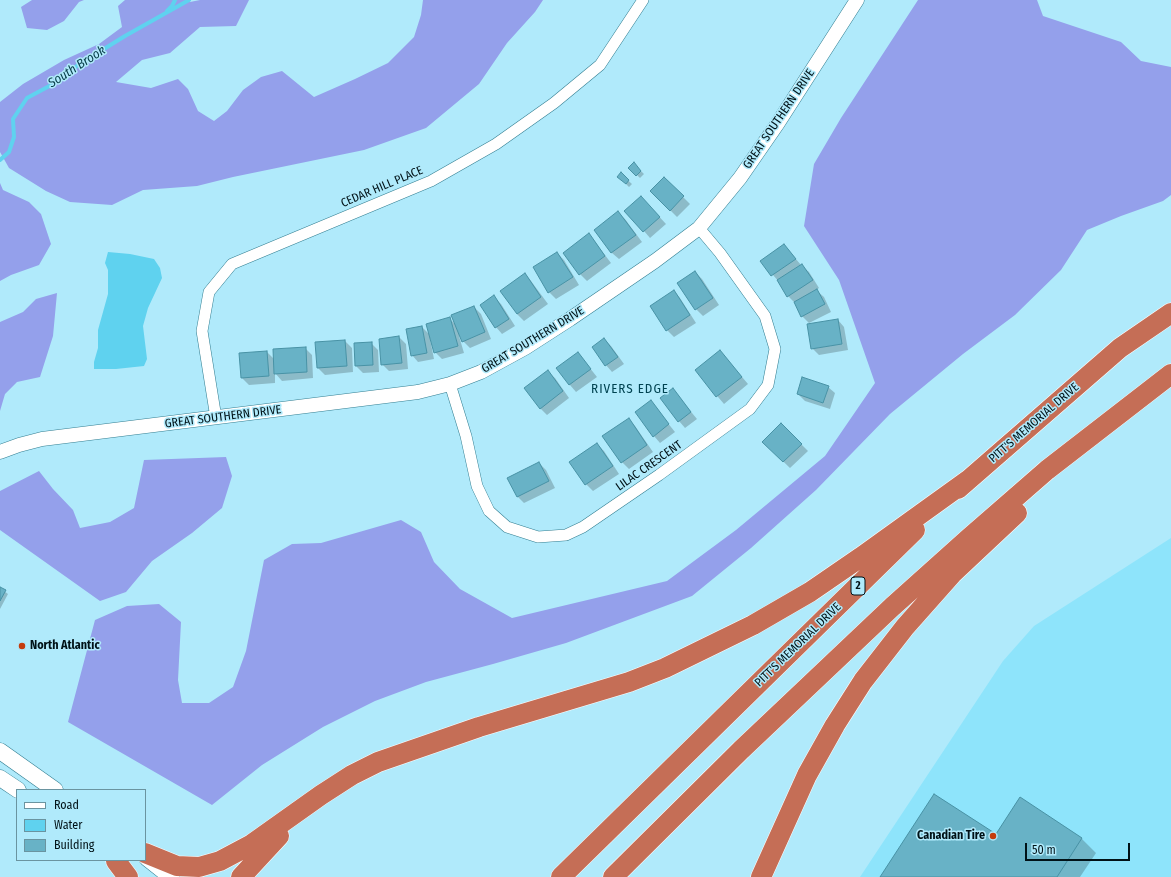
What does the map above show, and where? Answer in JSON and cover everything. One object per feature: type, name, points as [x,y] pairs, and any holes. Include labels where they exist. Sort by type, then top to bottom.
[{"type":"highway","name":"PITT'S MEMORIAL DRIVE","points":[[561,877],[968,480],[1120,348],[1171,313]]},
{"type":"highway","points":[[614,877],[741,750],[904,596],[1047,470],[1171,374]]},
{"type":"highway","points":[[761,877],[808,775],[835,725],[863,681],[905,627],[952,574],[1134,403]]},
{"type":"highway","points":[[146,852],[177,866],[199,867],[220,861],[252,844],[352,775],[378,762],[479,727],[629,682],[665,668],[753,625],[810,592],[968,480]]},
{"type":"highway","points":[[240,877],[317,798]]},
{"type":"highway","points":[[115,861],[128,877]]},
{"type":"main road","points":[[0,751],[54,789]]},
{"type":"main road","points":[[0,778],[16,789]]},
{"type":"main road","points":[[146,857],[171,877]]},
{"type":"main road","points":[[115,861],[137,877]]},
{"type":"street","name":"CEDAR HILL PLACE","points":[[216,418],[202,331],[209,292],[232,264],[431,181],[496,144],[554,103],[600,65],[643,0]]},
{"type":"street","name":"GREAT SOUTHERN DRIVE","points":[[0,452],[42,439],[418,392],[450,384],[481,372],[525,348],[655,261],[699,228],[740,178],[778,123],[857,0]]},
{"type":"street","name":"LILAC CRESCENT","points":[[450,384],[466,436],[477,486],[489,511],[507,527],[538,537],[566,535],[583,527],[659,475],[750,409],[768,385],[775,349],[765,316],[720,253],[699,228]]},
{"type":"shaded area","points":[[32,0],[84,0],[79,2],[64,21],[47,30],[27,28],[21,7]]},
{"type":"shaded area","points":[[125,0],[187,0],[190,2],[200,0],[249,0],[236,26],[200,27],[170,53],[142,60],[116,82],[151,88],[178,79],[188,89],[198,111],[214,121],[227,111],[243,90],[261,77],[282,71],[314,97],[388,63],[414,37],[421,15],[423,0],[543,0],[535,12],[507,43],[479,84],[426,128],[364,150],[233,177],[197,186],[143,190],[112,205],[70,202],[46,191],[9,168],[0,152],[0,102],[23,84],[64,60],[99,44],[122,27],[118,6]]},
{"type":"shaded area","points":[[918,0],[1037,0],[1043,16],[1121,42],[1141,61],[1171,67],[1171,195],[1163,201],[1087,230],[1061,270],[1015,315],[963,354],[890,414],[816,490],[751,548],[692,596],[566,643],[426,682],[375,701],[323,727],[262,765],[212,805],[68,722],[95,620],[127,606],[159,604],[181,622],[178,680],[182,703],[209,703],[233,687],[246,651],[264,560],[292,544],[321,543],[401,520],[421,532],[434,562],[460,589],[512,618],[667,581],[736,530],[825,456],[875,383],[839,280],[804,226],[814,164],[841,118]]},
{"type":"shaded area","points":[[0,183],[3,190],[29,202],[41,214],[51,244],[39,265],[11,275],[0,281]]},
{"type":"shaded area","points":[[57,293],[53,336],[40,377],[17,382],[5,394],[0,411],[0,322],[23,312],[36,299]]},
{"type":"shaded area","points":[[226,457],[232,476],[222,508],[192,533],[152,561],[126,592],[100,601],[0,530],[0,491],[39,471],[53,489],[73,510],[80,528],[110,522],[134,508],[144,460]]},
{"type":"shaded area","points":[[1171,538],[1171,877],[860,877],[1003,661],[1034,626]]},
{"type":"water","points":[[108,252],[130,254],[154,259],[160,268],[162,278],[148,308],[143,326],[147,359],[144,366],[116,369],[94,369],[94,362],[98,348],[98,330],[108,294],[108,270],[105,263]]},
{"type":"building","points":[[634,162],[641,171],[636,176],[628,168]]},
{"type":"building","points":[[621,172],[629,180],[626,184],[617,177]]},
{"type":"building","points":[[664,177],[684,196],[670,211],[650,191]]},
{"type":"building","points":[[641,196],[660,217],[643,232],[624,211]]},
{"type":"building","points":[[618,211],[636,235],[611,253],[594,230]]},
{"type":"building","points":[[589,233],[605,256],[579,275],[563,253]]},
{"type":"building","points":[[784,244],[796,259],[771,276],[760,261]]},
{"type":"building","points":[[557,252],[573,277],[548,293],[533,267]]},
{"type":"building","points":[[802,264],[813,280],[787,297],[777,280]]},
{"type":"building","points":[[695,271],[713,298],[695,310],[677,283]]},
{"type":"building","points":[[525,273],[541,297],[517,314],[500,291]]},
{"type":"building","points":[[817,289],[825,304],[801,317],[794,302]]},
{"type":"building","points":[[674,290],[690,315],[666,331],[650,306]]},
{"type":"building","points":[[494,295],[509,319],[495,328],[480,305]]},
{"type":"building","points":[[474,306],[485,332],[462,342],[451,315]]},
{"type":"building","points":[[450,317],[458,346],[434,353],[426,324]]},
{"type":"building","points":[[838,319],[842,344],[811,349],[807,324]]},
{"type":"building","points":[[422,326],[427,353],[411,356],[406,329]]},
{"type":"building","points":[[399,336],[402,363],[381,365],[379,339]]},
{"type":"building","points":[[604,338],[618,357],[605,366],[592,347]]},
{"type":"building","points":[[345,340],[347,366],[317,368],[315,342]]},
{"type":"building","points":[[372,342],[373,365],[355,366],[354,343]]},
{"type":"building","points":[[306,347],[307,372],[274,374],[273,349]]},
{"type":"building","points":[[720,350],[742,377],[716,397],[695,370]]},
{"type":"building","points":[[267,351],[269,376],[241,378],[239,353]]},
{"type":"building","points":[[578,352],[591,369],[569,385],[556,368]]},
{"type":"building","points":[[548,370],[563,391],[540,409],[524,388]]},
{"type":"building","points":[[802,377],[829,386],[823,403],[797,394]]},
{"type":"building","points":[[673,388],[691,412],[678,422],[660,398]]},
{"type":"building","points":[[651,400],[669,424],[653,437],[635,412]]},
{"type":"building","points":[[629,418],[647,445],[621,463],[602,436]]},
{"type":"building","points":[[781,423],[802,444],[783,462],[762,442]]},
{"type":"building","points":[[597,443],[613,466],[585,485],[569,462]]},
{"type":"building","points":[[539,462],[549,481],[517,497],[507,478]]},
{"type":"building","points":[[0,587],[6,590],[0,601]]},
{"type":"building","name":"Canadian Tire","points":[[934,794],[996,834],[1020,797],[1082,838],[1057,877],[880,877]]},
{"type":"waterway","name":"South Brook","points":[[167,11],[175,0]]},
{"type":"waterway","name":"South Brook","points":[[0,160],[9,152],[14,137],[13,119],[27,98],[55,83],[78,65],[125,36],[189,0]]},
{"type":"place","name":"North Atlantic","points":[[22,646]]},
{"type":"place","name":"Canadian Tire","points":[[993,836]]},
{"type":"district","name":"RIVERS EDGE","points":[[630,389]]}]
